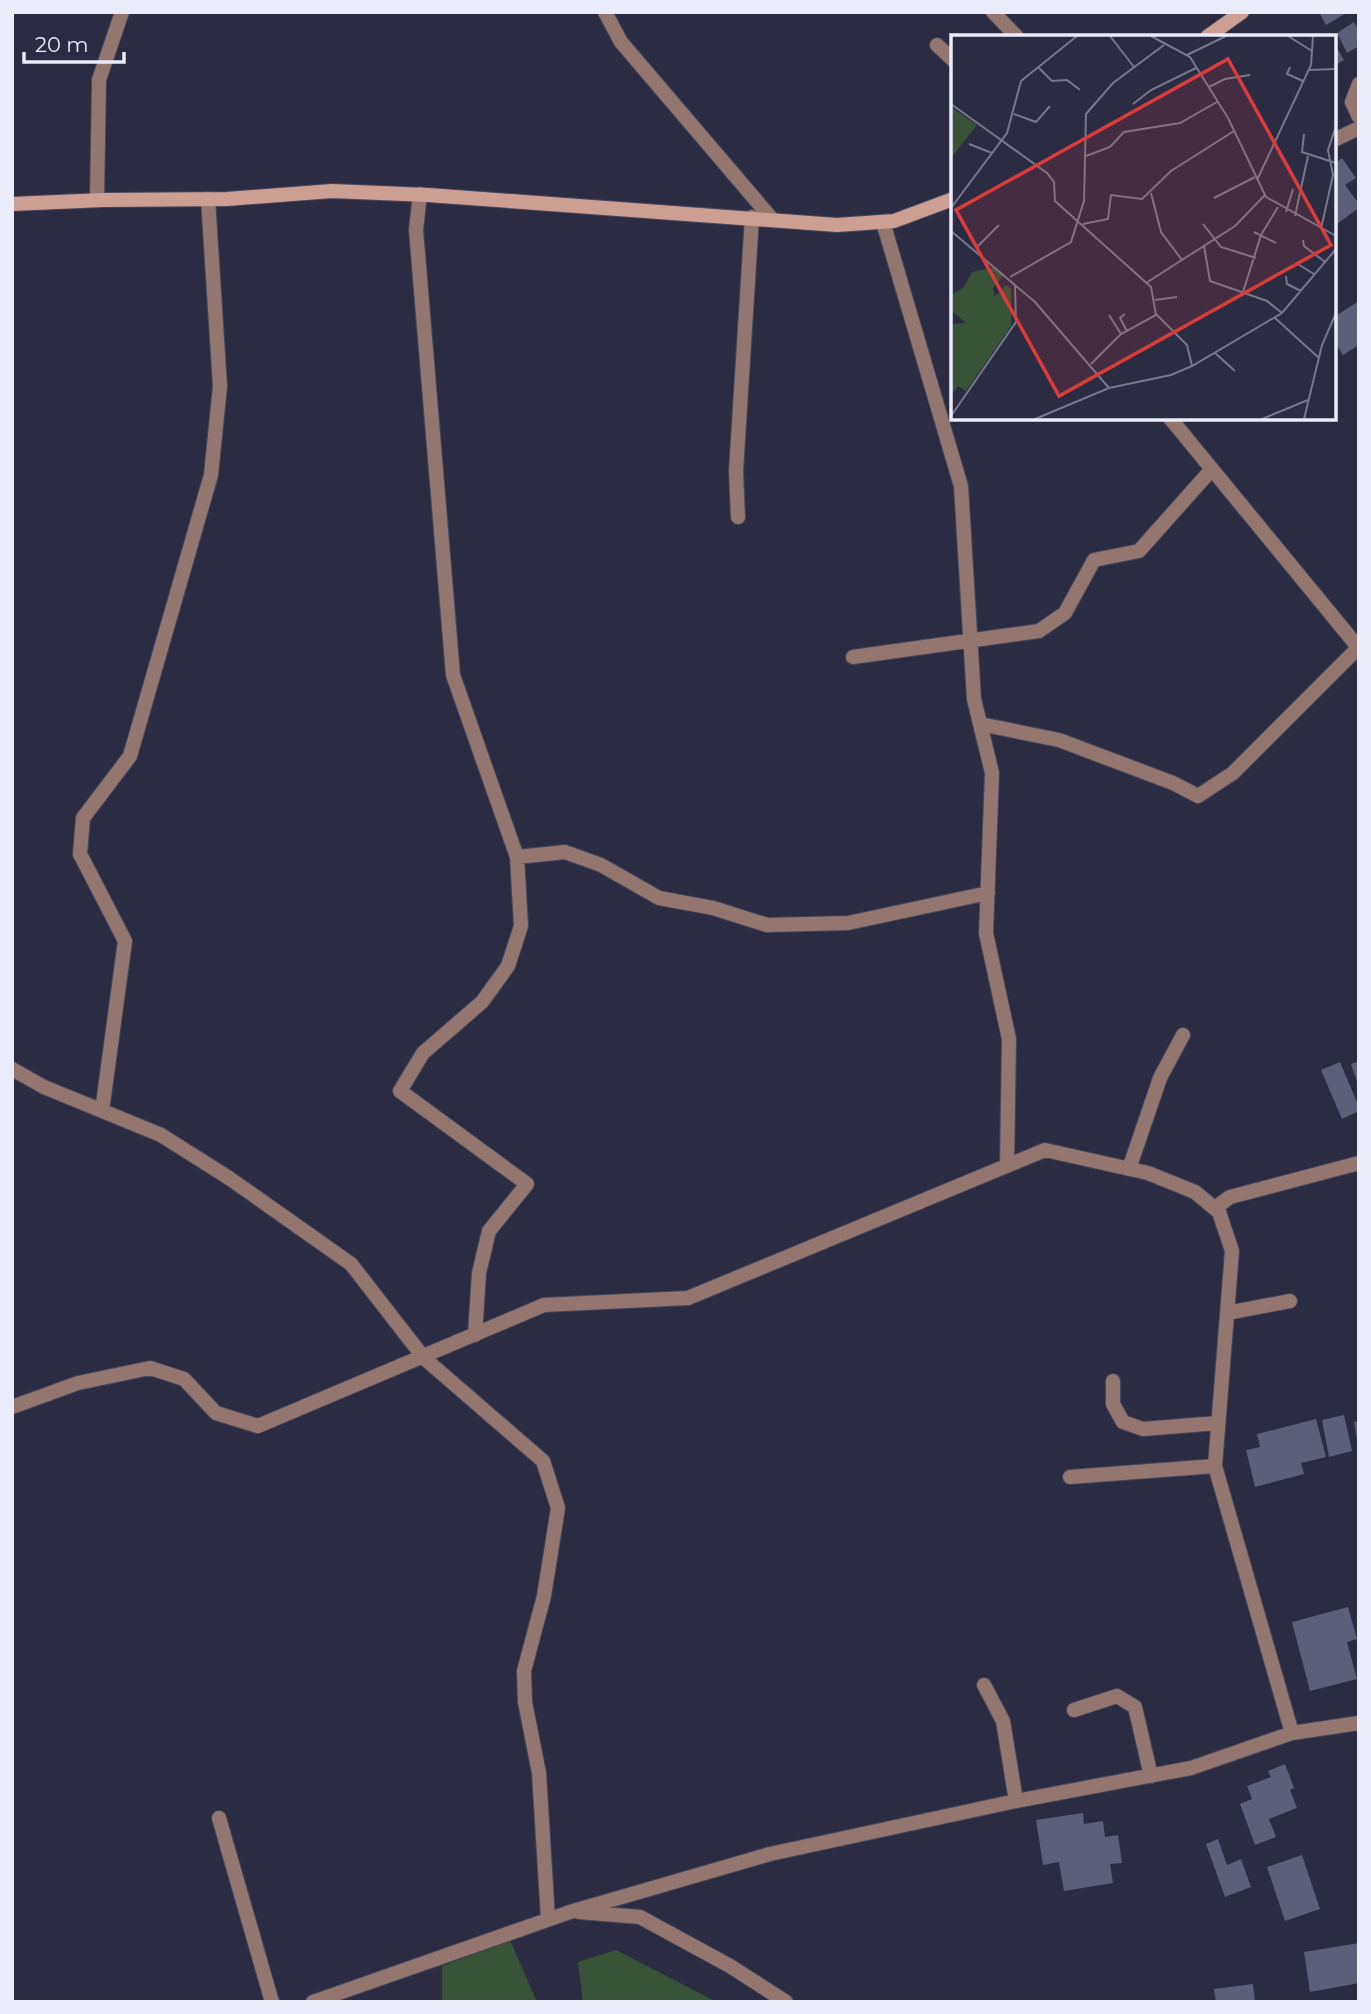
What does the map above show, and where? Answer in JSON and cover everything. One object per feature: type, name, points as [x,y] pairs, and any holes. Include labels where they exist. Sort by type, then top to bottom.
[{"type":"street","points":[[97,200],[99,80],[122,12]]},
{"type":"street","points":[[605,12],[621,42],[772,219]]},
{"type":"street","points":[[993,12],[1015,35]]},
{"type":"street","points":[[1210,35],[1242,12]]},
{"type":"street","points":[[937,45],[951,58]]},
{"type":"street","points":[[1359,84],[1352,102],[1359,117]]},
{"type":"street","points":[[1336,139],[1359,128]]},
{"type":"street","points":[[12,204],[208,199],[332,191],[420,194],[837,225],[894,221],[951,200]]},
{"type":"street","points":[[420,194],[416,230],[453,675],[517,857],[521,926],[508,966],[482,1002],[423,1053],[400,1091],[527,1184],[489,1231],[478,1273],[475,1335]]},
{"type":"street","points":[[102,1111],[125,942],[80,854],[83,818],[130,756],[211,475],[220,386],[208,199]]},
{"type":"street","points":[[738,517],[736,471],[752,218]]},
{"type":"street","points":[[883,222],[961,486],[974,699],[992,773],[986,933],[1009,1039],[1007,1166]]},
{"type":"street","points":[[980,724],[1059,740],[1173,783],[1198,796],[1233,773],[1358,647],[1172,420]]},
{"type":"street","points":[[853,657],[1039,631],[1065,613],[1094,560],[1139,551],[1212,469]]},
{"type":"street","points":[[517,857],[565,852],[601,865],[659,898],[713,908],[767,925],[848,923],[988,893]]},
{"type":"street","points":[[1129,1169],[1160,1078],[1183,1035]]},
{"type":"street","points":[[12,1069],[44,1087],[161,1135],[229,1178],[351,1264],[424,1358],[542,1461],[558,1508],[544,1596],[524,1671],[525,1702],[539,1773],[548,1919]]},
{"type":"street","points":[[12,1407],[78,1383],[150,1368],[184,1379],[216,1413],[258,1426],[544,1305],[688,1298],[1045,1150],[1148,1173],[1195,1192],[1219,1212],[1232,1251],[1215,1466],[1292,1733]]},
{"type":"street","points":[[1214,1208],[1230,1198],[1359,1163]]},
{"type":"street","points":[[1227,1313],[1290,1301]]},
{"type":"street","points":[[1113,1381],[1113,1404],[1124,1422],[1143,1429],[1218,1423]]},
{"type":"street","points":[[1070,1477],[1215,1466]]},
{"type":"street","points":[[984,1685],[1003,1721],[1016,1801]]},
{"type":"street","points":[[1074,1710],[1117,1696],[1135,1707],[1151,1776]]},
{"type":"street","points":[[313,2002],[548,1919],[770,1854],[1016,1801],[1191,1768],[1292,1733],[1359,1723]]},
{"type":"street","points":[[219,1818],[272,2002]]},
{"type":"street","points":[[570,1912],[640,1917],[730,1966],[786,2002]]},
{"type":"green space","points":[[510,1940],[537,2002],[442,2002],[442,1966]]},
{"type":"green space","points":[[616,1950],[716,2002],[583,2002],[578,1962]]},
{"type":"building","points":[[1319,12],[1348,12],[1326,25]]},
{"type":"building","points":[[1354,22],[1359,30],[1359,46],[1347,53],[1337,33]]},
{"type":"building","points":[[1336,46],[1344,60],[1336,65]]},
{"type":"building","points":[[1342,158],[1356,178],[1345,185],[1359,208],[1336,225],[1336,162]]},
{"type":"building","points":[[1359,301],[1359,345],[1343,355],[1336,344],[1336,316]]},
{"type":"building","points":[[1359,1061],[1359,1085],[1358,1085],[1351,1064]]},
{"type":"building","points":[[1340,1062],[1359,1107],[1359,1111],[1342,1119],[1321,1070]]},
{"type":"building","points":[[1344,1415],[1352,1451],[1329,1457],[1322,1420]]},
{"type":"building","points":[[1316,1419],[1326,1457],[1301,1463],[1304,1474],[1255,1487],[1246,1450],[1260,1447],[1257,1434]]},
{"type":"building","points":[[1359,1421],[1359,1440],[1357,1440],[1354,1422]]},
{"type":"building","points":[[1348,1607],[1357,1639],[1347,1642],[1357,1679],[1310,1691],[1292,1622]]},
{"type":"building","points":[[1285,1764],[1294,1788],[1290,1790],[1297,1808],[1269,1819],[1276,1837],[1255,1845],[1240,1804],[1252,1799],[1247,1786],[1271,1777],[1268,1771]]},
{"type":"building","points":[[1083,1813],[1084,1824],[1103,1821],[1105,1837],[1118,1835],[1122,1863],[1110,1864],[1113,1883],[1064,1891],[1059,1862],[1043,1865],[1036,1820]]},
{"type":"building","points":[[1218,1839],[1227,1865],[1241,1859],[1251,1887],[1225,1897],[1206,1844]]},
{"type":"building","points":[[1302,1855],[1320,1909],[1285,1921],[1267,1867]]},
{"type":"building","points":[[1359,1943],[1359,1983],[1310,1992],[1304,1952]]},
{"type":"building","points":[[1253,1984],[1255,2002],[1216,2002],[1214,1989]]}]
